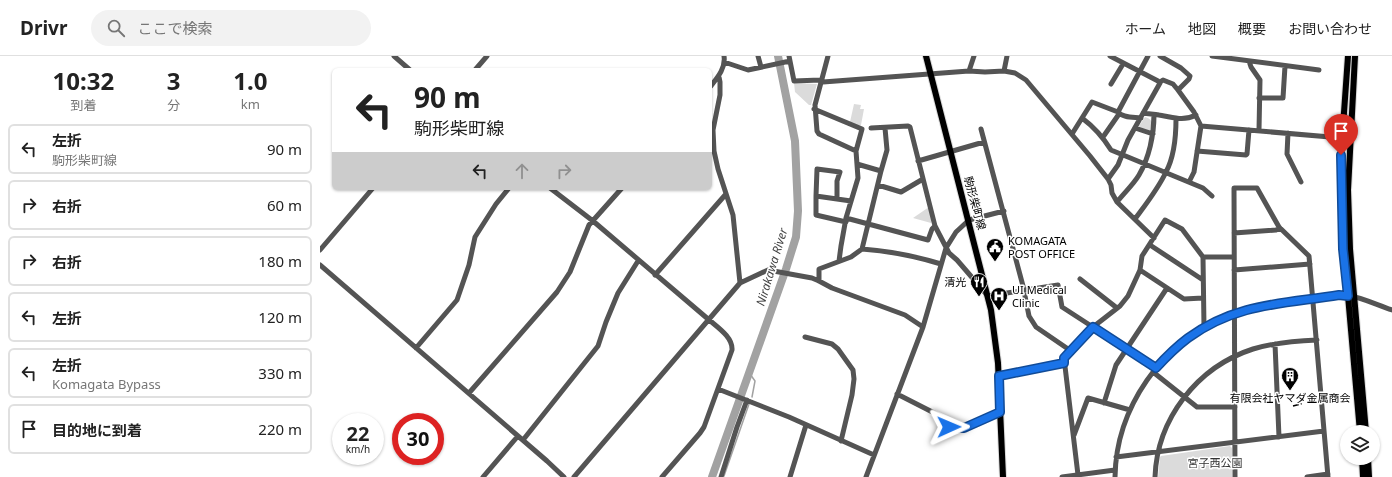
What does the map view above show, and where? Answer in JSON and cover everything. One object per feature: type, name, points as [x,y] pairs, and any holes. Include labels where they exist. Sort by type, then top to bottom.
[{"type":"main road","name":"駒形柴町線","points":[[926,56],[988,296],[995,337],[999,376],[1003,477]]},
{"type":"main road","points":[[1348,56],[1342,138],[1341,192],[1343,249],[1351,296],[1365,425]]},
{"type":"main road","points":[[1354,56],[1348,190],[1351,296],[1360,425]]},
{"type":"main road","points":[[1362,465],[1363,477]]},
{"type":"main road","points":[[1368,465],[1369,477]]},
{"type":"street","points":[[394,56],[408,68]]},
{"type":"street","points":[[477,68],[488,56]]},
{"type":"street","points":[[712,85],[719,76],[724,62],[724,56]]},
{"type":"street","points":[[758,56],[760,67]]},
{"type":"street","points":[[828,56],[820,80],[814,109],[818,133],[856,151]]},
{"type":"street","points":[[969,71],[974,56]]},
{"type":"street","points":[[1004,71],[1007,56]]},
{"type":"street","points":[[1110,56],[1160,82],[1163,80],[1171,84],[1178,90],[1196,115],[1201,126],[1194,172],[1189,182]]},
{"type":"street","points":[[1103,137],[1118,113],[1148,56]]},
{"type":"street","points":[[1160,56],[1181,68],[1190,76],[1178,90]]},
{"type":"street","points":[[1212,56],[1235,57],[1249,61],[1319,70]]},
{"type":"street","points":[[724,62],[748,70],[788,59],[794,80],[820,80],[823,82],[969,71],[1004,71],[1015,73],[1026,80],[1108,179],[1111,185],[1112,193],[1117,202],[1154,238]]},
{"type":"street","points":[[1249,61],[1251,67],[1260,80],[1259,130]]},
{"type":"street","points":[[1111,84],[1123,64]]},
{"type":"street","points":[[1260,98],[1283,98],[1285,66]]},
{"type":"street","points":[[719,76],[720,96],[713,130],[714,151],[718,169],[733,215],[740,283]]},
{"type":"street","points":[[1108,179],[1116,168],[1128,140],[1160,82]]},
{"type":"street","points":[[1072,134],[1092,102],[1126,116],[1158,115],[1176,119],[1189,118],[1196,115]]},
{"type":"street","points":[[814,109],[862,129],[856,151],[858,178],[846,220],[840,261]]},
{"type":"street","points":[[1117,202],[1138,176],[1144,164],[1152,134],[1154,115]]},
{"type":"street","points":[[1082,118],[1103,137],[1111,150],[1203,188],[1212,196]]},
{"type":"street","points":[[1135,219],[1155,193],[1166,172],[1173,146],[1176,119]]},
{"type":"street","points":[[1201,126],[1342,138]]},
{"type":"street","points":[[870,128],[910,127],[935,226],[946,248],[988,296],[1058,285],[1062,307],[1127,348],[1155,370],[1197,407],[1235,407]]},
{"type":"street","points":[[862,249],[887,150],[885,128]]},
{"type":"street","points":[[1135,128],[1152,134]]},
{"type":"street","points":[[981,129],[1004,211],[1029,316],[1034,324],[1071,351]]},
{"type":"street","points":[[1197,151],[1246,155],[1249,130]]},
{"type":"street","points":[[1288,133],[1287,154],[1301,182]]},
{"type":"street","points":[[918,161],[984,142]]},
{"type":"street","points":[[857,164],[881,171]]},
{"type":"street","points":[[837,199],[837,181],[840,172],[817,169],[816,215],[868,224],[928,240],[932,229],[935,226]]},
{"type":"street","points":[[878,185],[901,192],[923,179]]},
{"type":"street","points":[[1235,477],[1234,188],[1259,188],[1280,228],[1308,254],[1328,476],[1307,477]]},
{"type":"street","points":[[320,250],[371,190]]},
{"type":"street","points":[[416,348],[457,300],[469,265],[475,237],[496,204],[507,190]]},
{"type":"street","points":[[553,190],[593,221],[708,320],[726,336],[732,344],[732,350],[703,430],[662,477]]},
{"type":"street","points":[[469,393],[557,292],[570,272],[589,225],[620,190]]},
{"type":"street","points":[[655,275],[726,194]]},
{"type":"street","points":[[816,196],[851,201]]},
{"type":"street","points":[[866,477],[922,328],[946,248],[956,232],[969,220],[1004,211]]},
{"type":"street","points":[[1078,475],[1064,358],[1093,327],[1117,308],[1128,296],[1140,270],[1142,256],[1166,220],[1182,229],[1203,257],[1204,327]]},
{"type":"street","points":[[1234,233],[1276,230],[1280,228]]},
{"type":"street","points":[[1150,245],[1203,280]]},
{"type":"street","points":[[819,281],[819,269],[851,257],[862,249],[908,254],[941,264]]},
{"type":"street","points":[[1203,257],[1234,256]]},
{"type":"street","points":[[523,440],[598,346],[618,293],[638,261]]},
{"type":"street","points":[[1234,270],[1310,264]]},
{"type":"street","points":[[320,265],[564,477]]},
{"type":"street","points":[[574,477],[740,283],[768,270],[819,281],[832,288],[905,315],[922,328]]},
{"type":"street","points":[[1140,270],[1184,299],[1204,298]]},
{"type":"street","points":[[1080,279],[1117,308]]},
{"type":"street","points":[[1104,403],[1116,365],[1167,288]]},
{"type":"street","points":[[1115,477],[1116,457],[1121,436],[1130,410],[1142,387],[1155,370],[1178,346],[1204,327],[1235,313],[1267,305],[1339,295],[1351,296],[1392,310],[1392,316]]},
{"type":"street","points":[[805,337],[832,344],[838,349],[853,370],[854,379],[852,395],[841,441]]},
{"type":"street","points":[[1155,477],[1158,452],[1166,429],[1184,397],[1212,369],[1252,350],[1275,344],[1316,340]]},
{"type":"street","points":[[1275,344],[1279,437]]},
{"type":"street","points":[[999,376],[1064,363]]},
{"type":"street","points":[[718,389],[874,455]]},
{"type":"street","points":[[898,394],[950,421],[949,427],[952,428],[964,428],[1000,412]]},
{"type":"street","points":[[1073,436],[1088,398],[1130,410]]},
{"type":"street","points":[[721,477],[746,400]]},
{"type":"street","points":[[790,477],[806,425]]},
{"type":"street","points":[[1116,457],[1324,432]]},
{"type":"street","points":[[483,477],[518,436]]},
{"type":"street","points":[[1062,477],[1115,470]]},
{"type":"green space","points":[[794,83],[817,84],[811,105],[809,105],[795,92]]},
{"type":"green space","points":[[854,104],[861,105],[860,109],[864,109],[861,125],[859,126],[850,122]]},
{"type":"green space","points":[[1145,117],[1152,122],[1152,131],[1150,132],[1140,129],[1139,126]]},
{"type":"green space","points":[[929,207],[932,220],[931,223],[913,218]]},
{"type":"green space","name":"宮子西公園","points":[[1230,446],[1232,448],[1232,477],[1158,477],[1161,456]]},
{"type":"waterway","name":"Nirakawa River","points":[[712,477],[796,237],[798,211],[795,141],[778,56]]},
{"type":"waterway","points":[[750,374],[755,381],[752,397]]},
{"type":"waterway","points":[[724,476],[749,404]]},
{"type":"railway","points":[[1293,406],[1301,404],[1301,396]]},
{"type":"place","name":"KOMAGATA POST OFFICE","points":[[995,262]]},
{"type":"place","name":"清光","points":[[979,297]]},
{"type":"place","name":"UI Medical Clinic","points":[[999,311]]},
{"type":"place","name":"有限会社ヤマダ金属商会","points":[[1290,391]]},
{"type":"route","points":[[949,427],[964,428],[1000,412],[999,376],[1064,363],[1064,358],[1093,327],[1156,368],[1187,338],[1224,317],[1267,305],[1339,295],[1348,296],[1343,249],[1341,155]]}]
